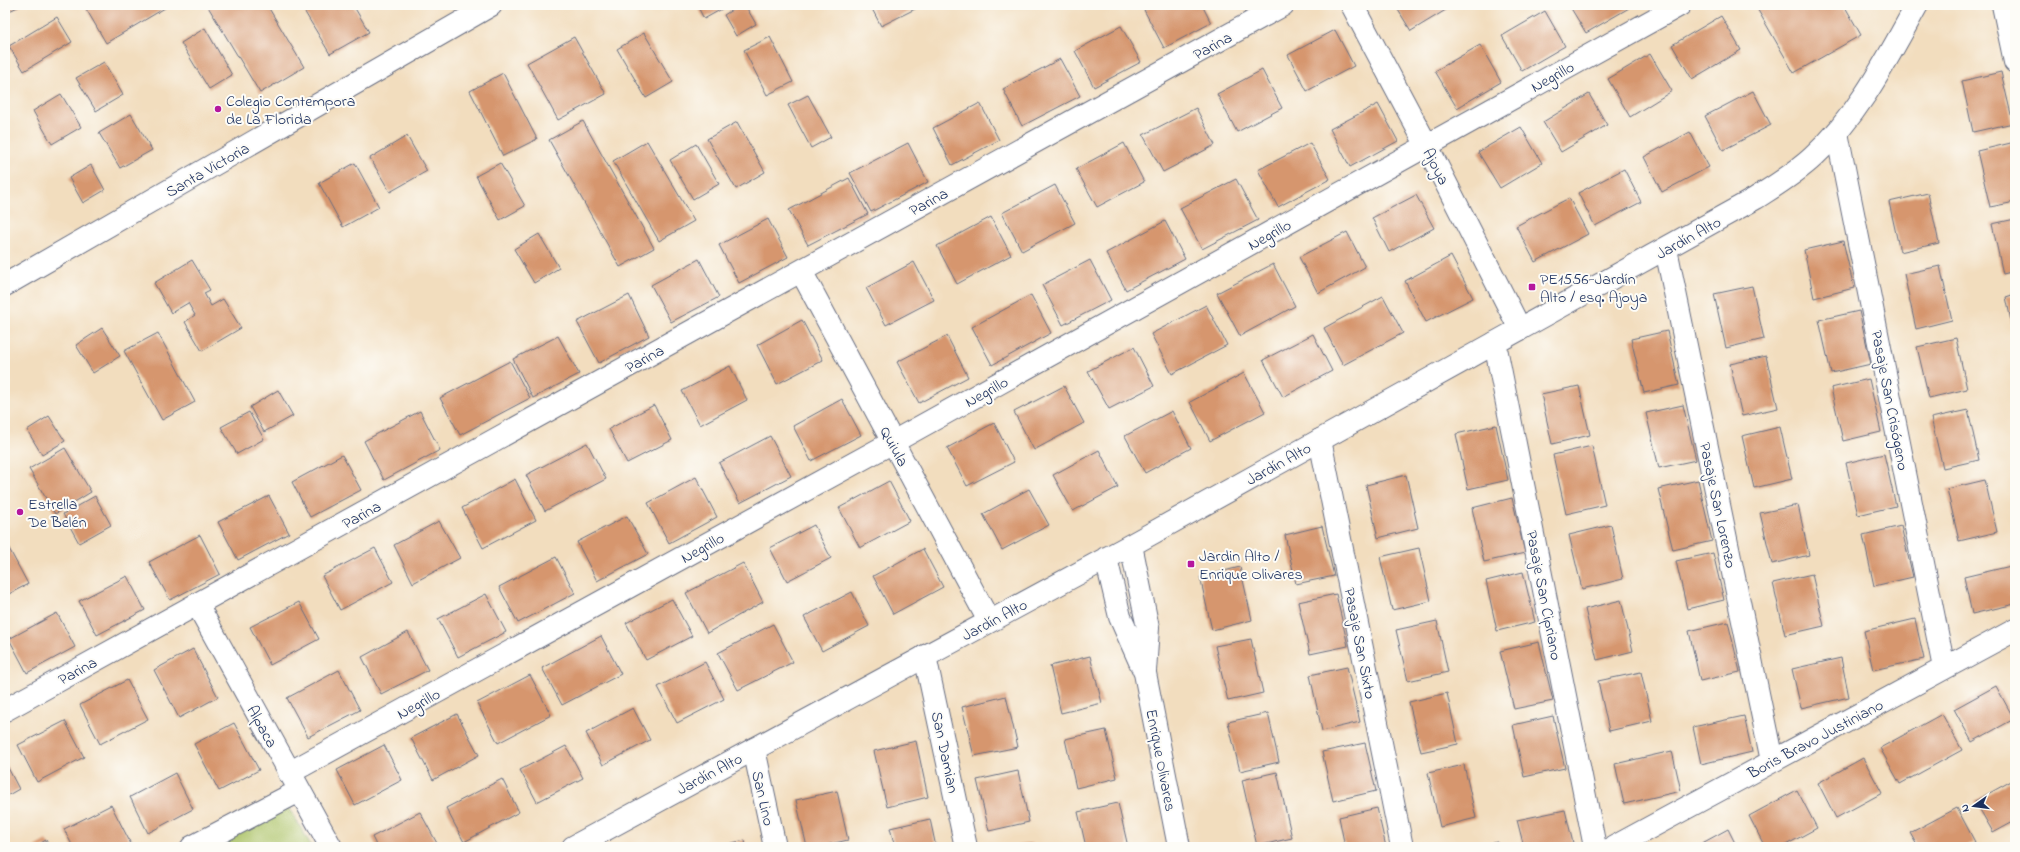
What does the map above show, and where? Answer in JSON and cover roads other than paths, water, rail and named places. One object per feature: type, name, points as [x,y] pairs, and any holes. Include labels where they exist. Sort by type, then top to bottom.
[{"type":"street","name":"Santa Victoria","points":[[5,285],[491,5]]},
{"type":"street","name":"Parina","points":[[5,710],[1283,5]]},
{"type":"street","name":"Ajoya","points":[[1352,5],[1427,146],[1520,329]]},
{"type":"street","name":"Negrillo","points":[[192,847],[294,782],[893,442],[1680,5]]},
{"type":"street","name":"Jardín Alto","points":[[584,844],[754,749],[1131,545],[1726,216],[1785,179],[1813,158],[1837,133],[1859,105],[1878,75],[1917,5]]},
{"type":"street","points":[[2004,5],[2015,62]]},
{"type":"street","name":"Pasaje San Crisógeno","points":[[1837,133],[1944,668]]},
{"type":"street","name":"Pasaje San Lorenzo","points":[[1666,249],[1772,761]]},
{"type":"street","name":"Quiula","points":[[801,271],[989,621]]},
{"type":"street","name":"Pasaje San Cipriano","points":[[1495,343],[1595,847]]},
{"type":"street","name":"Pasaje San Sixto","points":[[1320,440],[1402,847]]},
{"type":"street","name":"Enrique Olivares","points":[[1131,545],[1148,628],[1144,673]]},
{"type":"street","name":"Enrique Olivares","points":[[1106,558],[1120,617],[1144,673],[1179,847]]},
{"type":"street","name":"Alpaca","points":[[197,604],[331,847]]},
{"type":"street","name":"Boris Bravo Justiniano","points":[[1614,847],[2015,630]]},
{"type":"street","name":"San Damian","points":[[925,656],[966,847]]},
{"type":"street","name":"San Lino","points":[[754,749],[775,847]]},
{"type":"place","name":"Colegio Contempora de La Florida","points":[[218,109]]},
{"type":"place","name":"PE1556-Jardín Alto / esq. Ajoya","points":[[1532,287]]},
{"type":"place","name":"Estrella De Belén","points":[[20,512]]},
{"type":"place","name":"Jardin Alto / Enrique Olivares","points":[[1191,564]]}]
